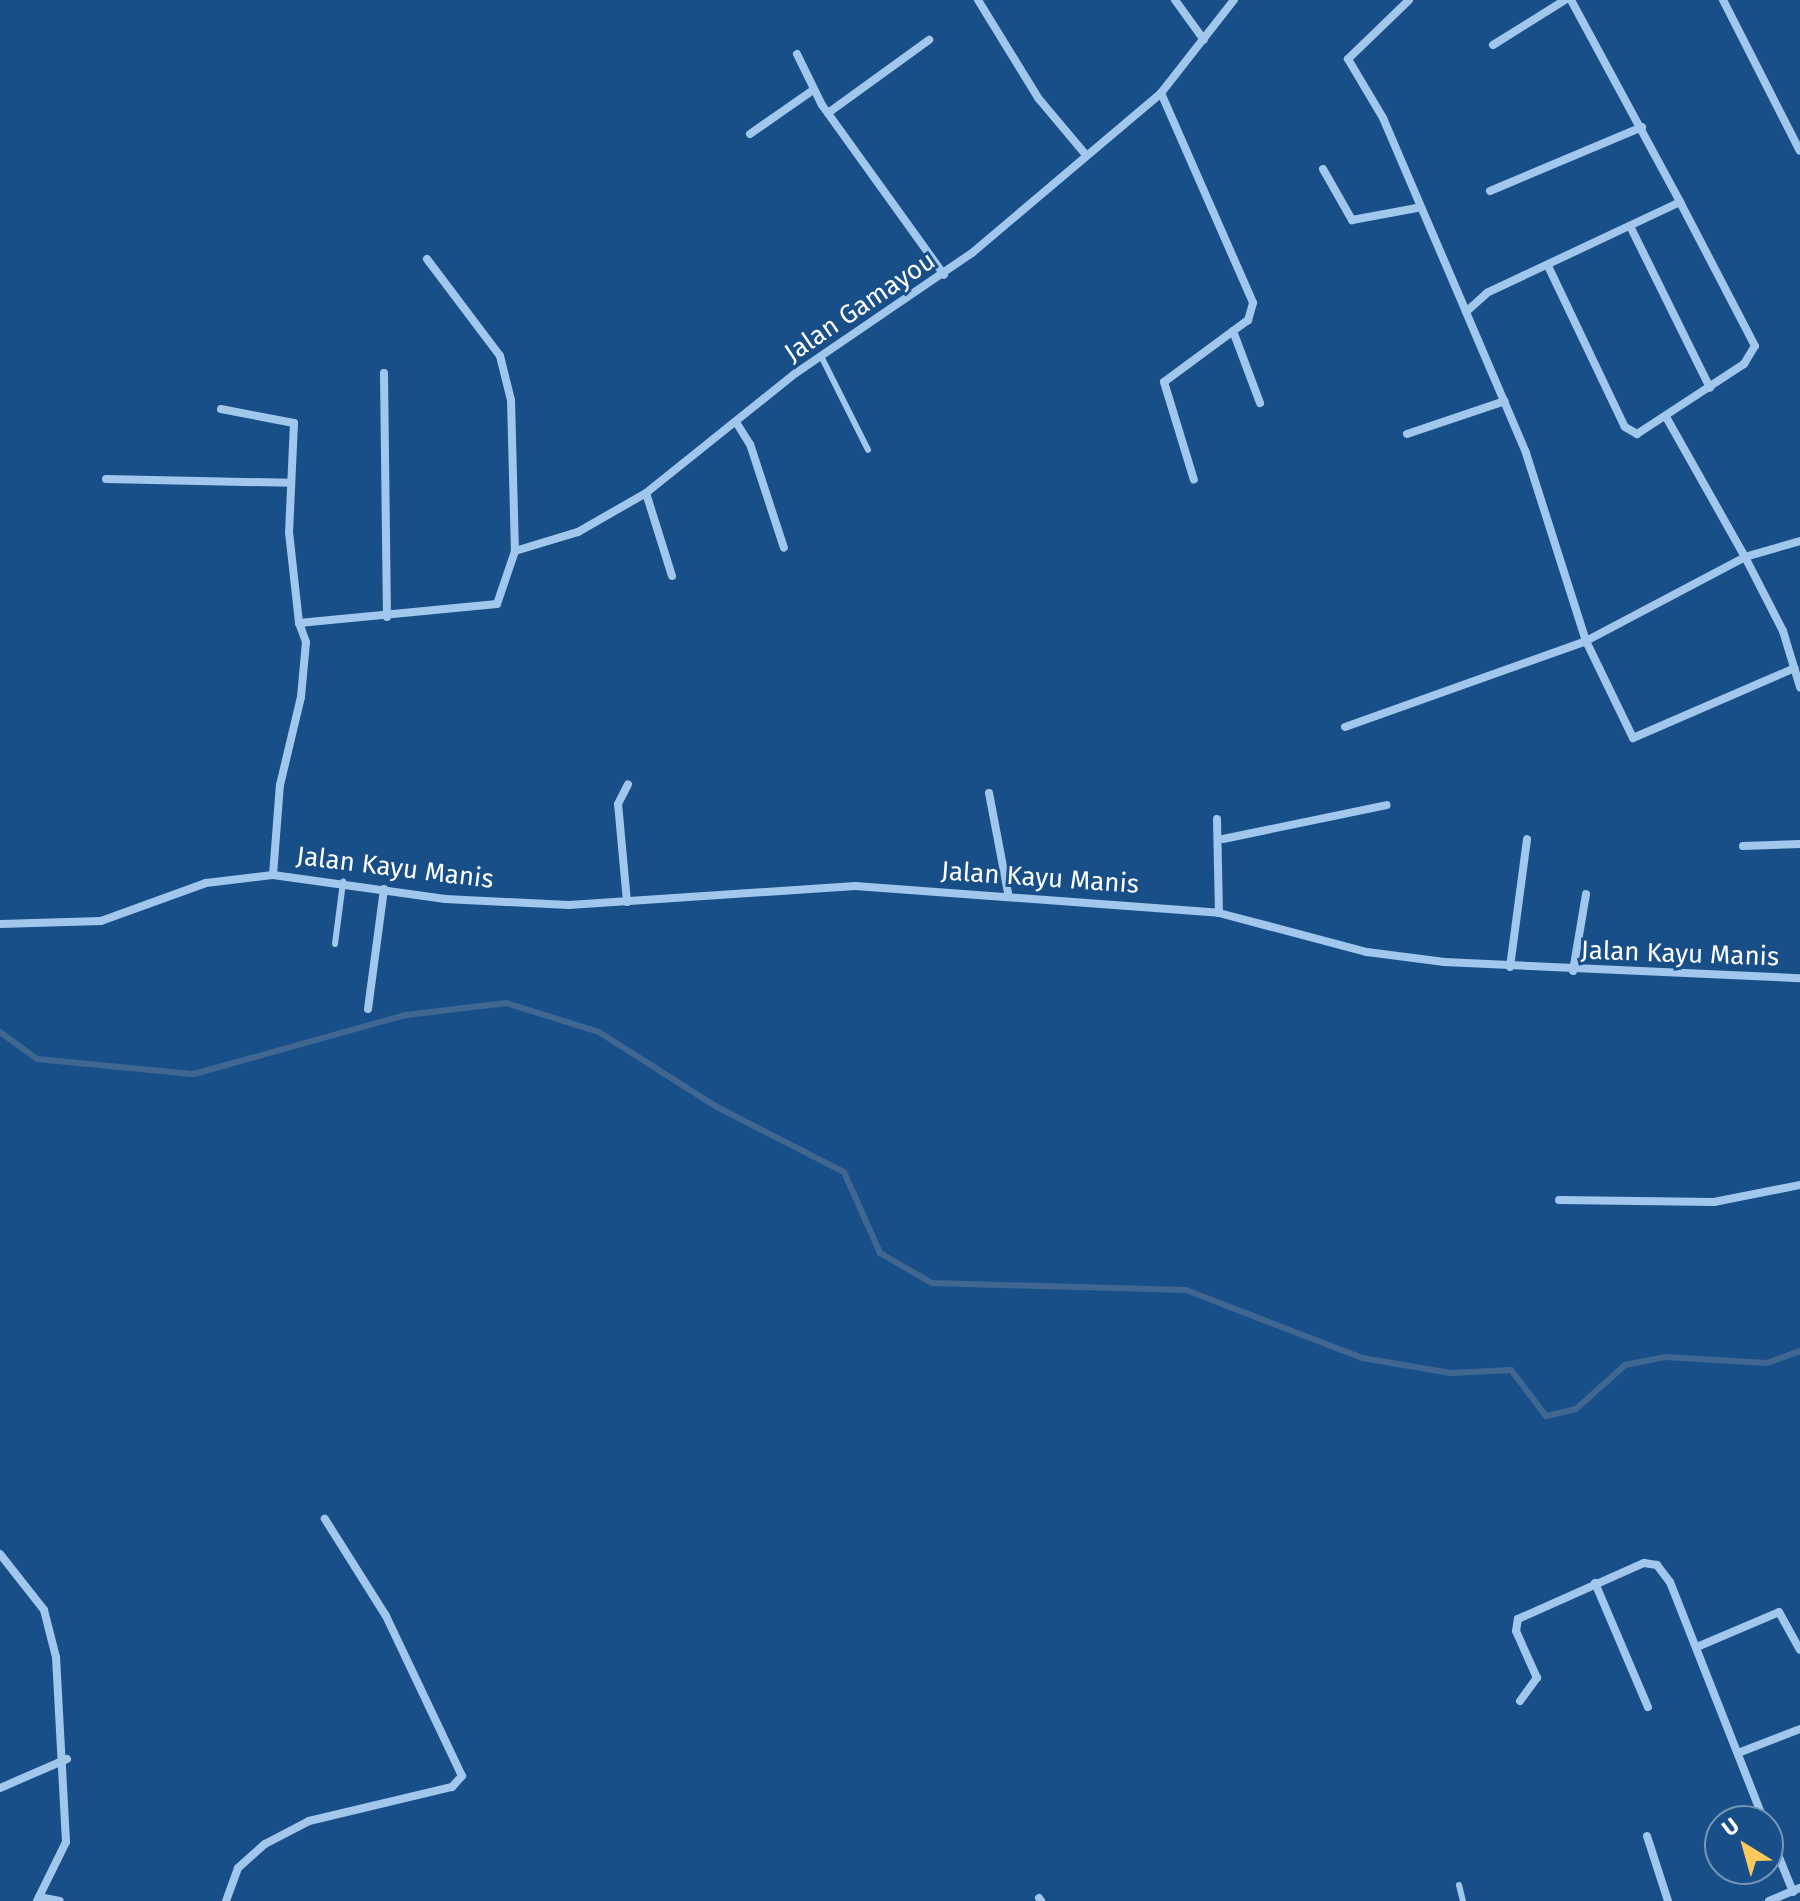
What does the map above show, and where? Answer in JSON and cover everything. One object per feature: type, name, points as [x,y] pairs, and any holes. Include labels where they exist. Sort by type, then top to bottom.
[{"type":"street","points":[[978,0],[1039,99],[1086,155]]},
{"type":"street","points":[[1175,0],[1204,40]]},
{"type":"street","name":"Jalan Gamayou","points":[[515,551],[578,532],[646,493],[821,356],[944,275],[1161,93],[1234,0]]},
{"type":"street","points":[[1409,0],[1348,59],[1383,118],[1417,208],[1505,401],[1586,641],[1633,738],[1795,668]]},
{"type":"street","points":[[1493,45],[1568,0],[1642,127],[1755,346],[1710,388],[1637,434],[1628,430],[1549,268]]},
{"type":"street","points":[[1723,0],[1800,151]]},
{"type":"street","points":[[828,113],[929,40]]},
{"type":"street","points":[[797,54],[813,90],[828,113],[944,275]]},
{"type":"street","points":[[750,134],[813,90]]},
{"type":"street","points":[[1161,93],[1253,303],[1233,331],[1164,382],[1194,480]]},
{"type":"street","points":[[1490,191],[1642,127]]},
{"type":"street","points":[[1323,169],[1352,220],[1417,208]]},
{"type":"street","points":[[1466,312],[1487,293],[1632,230],[1680,202]]},
{"type":"street","points":[[1632,230],[1710,388]]},
{"type":"street","points":[[299,623],[492,606],[503,595],[515,551],[511,400],[500,356],[427,259]]},
{"type":"street","points":[[1233,331],[1260,403]]},
{"type":"street","points":[[384,373],[387,617]]},
{"type":"street","points":[[1407,434],[1505,401]]},
{"type":"street","points":[[221,409],[294,423],[290,483],[299,623],[306,642],[301,697],[280,785],[273,875]]},
{"type":"street","points":[[1666,417],[1745,557],[1795,668],[1800,687]]},
{"type":"street","points":[[736,422],[750,444],[784,548]]},
{"type":"street","points":[[106,479],[290,483]]},
{"type":"street","points":[[646,493],[672,576]]},
{"type":"street","points":[[1345,727],[1586,641],[1745,557],[1800,541]]},
{"type":"street","points":[[627,902],[618,804],[628,784]]},
{"type":"street","points":[[989,793],[1008,893]]},
{"type":"street","points":[[1223,839],[1387,805]]},
{"type":"street","points":[[1217,819],[1223,839],[1219,913]]},
{"type":"street","points":[[1510,967],[1527,839]]},
{"type":"street","points":[[1743,846],[1800,844]]},
{"type":"street","name":"Jalan Kayu Manis","points":[[0,924],[101,921],[206,883],[273,875],[459,899],[627,902],[855,886],[1008,893],[1219,913],[1367,952],[1510,967],[1800,978]]},
{"type":"street","points":[[368,1009],[384,889]]},
{"type":"street","points":[[1573,971],[1586,894]]},
{"type":"street","points":[[1559,1200],[1714,1202],[1800,1185]]},
{"type":"street","points":[[226,1901],[238,1868],[265,1844],[309,1821],[452,1787],[462,1776],[394,1630],[325,1519]]},
{"type":"street","points":[[0,1554],[44,1610],[53,1638],[67,1759],[66,1842],[38,1899],[60,1901]]},
{"type":"street","points":[[1520,1701],[1537,1678],[1516,1631],[1518,1619],[1595,1583],[1657,1565],[1697,1647],[1758,1805]]},
{"type":"street","points":[[1595,1583],[1648,1707]]},
{"type":"street","points":[[1697,1647],[1779,1612],[1800,1650]]},
{"type":"street","points":[[1738,1753],[1800,1729]]},
{"type":"street","points":[[0,1788],[67,1759]]},
{"type":"street","points":[[1647,1836],[1668,1901]]},
{"type":"street","points":[[1769,1901],[1796,1890],[1784,1864]]},
{"type":"lane","points":[[821,356],[868,450]]},
{"type":"lane","points":[[335,944],[343,882]]},
{"type":"lane","points":[[1459,1885],[1463,1901]]},
{"type":"waterway","points":[[0,1032],[37,1059],[194,1074],[406,1015],[506,1003],[599,1032],[715,1106],[844,1172],[880,1253],[932,1283],[1186,1290],[1362,1358],[1451,1373],[1511,1370],[1546,1416],[1576,1409],[1625,1365],[1665,1357],[1767,1363],[1800,1351]]}]
